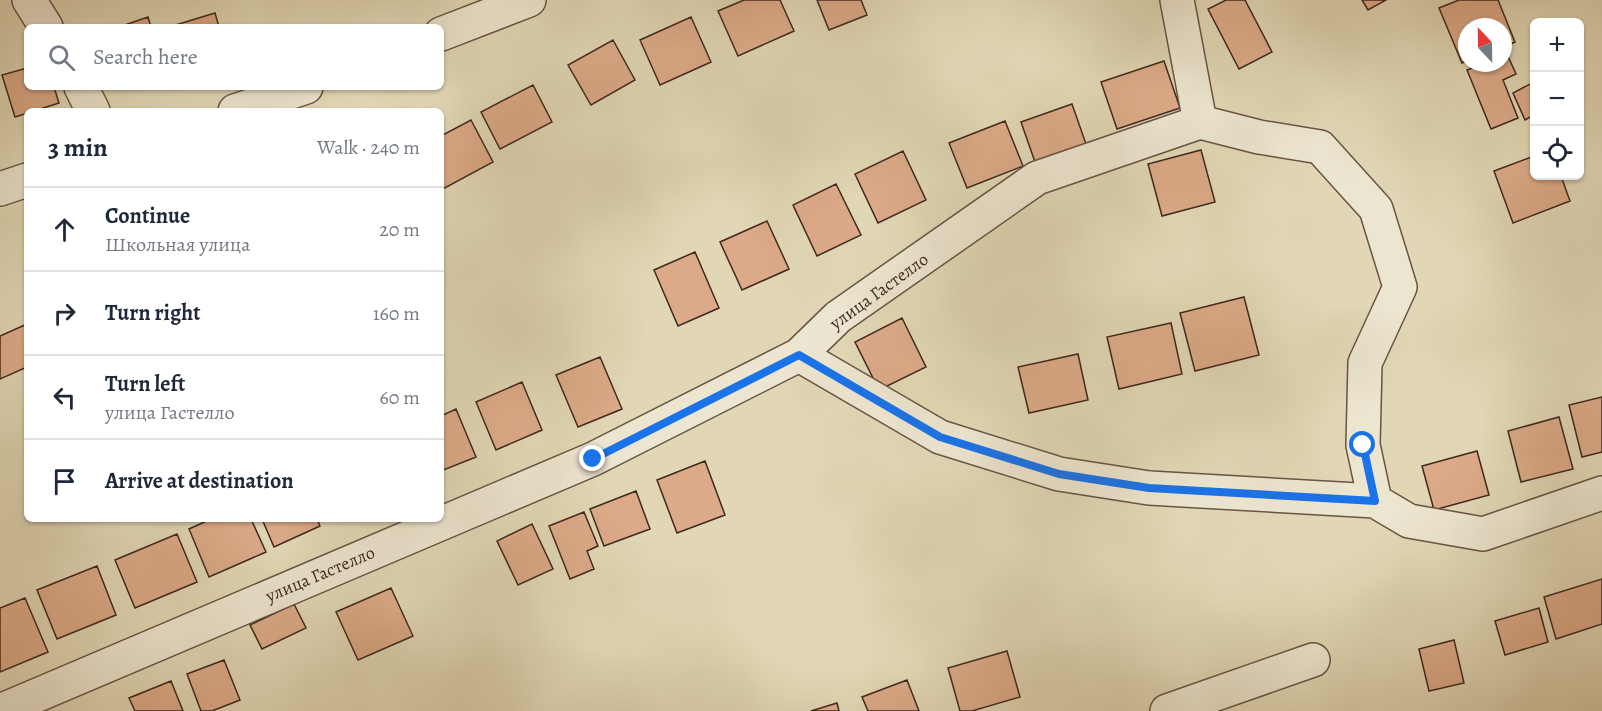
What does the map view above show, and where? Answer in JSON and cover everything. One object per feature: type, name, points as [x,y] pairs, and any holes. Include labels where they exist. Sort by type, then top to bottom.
[{"type":"street","points":[[30,0],[44,24]]},
{"type":"street","points":[[444,33],[529,0]]},
{"type":"street","points":[[1177,0],[1200,122],[1259,137],[1320,147],[1376,209],[1400,287],[1365,363],[1363,445],[1375,501]]},
{"type":"street","points":[[82,90],[92,108]]},
{"type":"street","points":[[244,108],[297,90]]},
{"type":"street","name":"улица Гастелло","points":[[0,711],[593,459],[799,355],[838,317],[1037,178],[1200,122]]},
{"type":"street","points":[[0,189],[24,181]]},
{"type":"street","points":[[799,355],[940,437],[1059,474],[1149,488],[1375,501],[1409,521],[1483,534],[1602,493]]},
{"type":"street","points":[[1167,711],[1313,660]]},
{"type":"building","points":[[744,0],[780,0],[794,31],[738,56],[718,11]]},
{"type":"building","points":[[817,0],[861,0],[867,15],[829,30]]},
{"type":"building","points":[[1226,0],[1245,0],[1272,52],[1239,69],[1208,9]]},
{"type":"building","points":[[1362,0],[1386,0],[1368,10]]},
{"type":"building","points":[[1459,0],[1498,0],[1505,18],[1458,18],[1458,53],[1439,8]]},
{"type":"building","points":[[215,13],[218,24],[179,24]]},
{"type":"building","points":[[148,17],[150,24],[128,24]]},
{"type":"building","points":[[691,17],[711,62],[660,85],[640,40]]},
{"type":"building","points":[[613,40],[635,80],[591,105],[568,65]]},
{"type":"building","points":[[1164,61],[1180,108],[1117,129],[1101,82]]},
{"type":"building","points":[[1512,65],[1516,74],[1503,80],[1518,118],[1491,129],[1468,72],[1512,72]]},
{"type":"building","points":[[24,69],[24,90],[55,90],[59,103],[43,108],[24,108],[24,114],[15,117],[2,75]]},
{"type":"building","points":[[1530,84],[1530,117],[1525,120],[1513,93]]},
{"type":"building","points":[[533,85],[552,122],[500,149],[481,112]]},
{"type":"building","points":[[1072,104],[1086,144],[1035,162],[1021,122]]},
{"type":"building","points":[[471,120],[493,162],[444,188],[444,134]]},
{"type":"building","points":[[1005,121],[1023,166],[967,188],[949,143]]},
{"type":"building","points":[[1201,150],[1215,202],[1162,216],[1148,164]]},
{"type":"building","points":[[903,151],[926,200],[878,223],[855,174]]},
{"type":"building","points":[[1530,158],[1530,180],[1562,180],[1570,201],[1513,223],[1494,171]]},
{"type":"building","points":[[836,184],[861,235],[817,256],[793,205]]},
{"type":"building","points":[[767,221],[789,269],[742,290],[720,242]]},
{"type":"building","points":[[695,252],[719,308],[678,326],[654,270]]},
{"type":"building","points":[[1244,297],[1259,355],[1195,371],[1180,313]]},
{"type":"building","points":[[902,318],[926,367],[879,390],[855,342]]},
{"type":"building","points":[[1171,323],[1182,374],[1119,389],[1107,337]]},
{"type":"building","points":[[24,325],[24,368],[0,379],[0,336]]},
{"type":"building","points":[[1078,354],[1088,400],[1029,413],[1018,367]]},
{"type":"building","points":[[600,357],[622,409],[578,427],[556,375]]},
{"type":"building","points":[[522,382],[542,430],[496,450],[476,402]]},
{"type":"building","points":[[1602,397],[1602,452],[1582,457],[1569,405]]},
{"type":"building","points":[[456,409],[476,457],[444,470],[444,415]]},
{"type":"building","points":[[1559,417],[1573,469],[1521,482],[1508,431]]},
{"type":"building","points":[[1477,451],[1489,495],[1434,510],[1422,466]]},
{"type":"building","points":[[705,461],[725,515],[677,533],[657,480]]},
{"type":"building","points":[[636,491],[650,529],[604,546],[590,509]]},
{"type":"building","points":[[584,512],[598,546],[587,551],[594,569],[570,579],[549,526]]},
{"type":"building","points":[[204,522],[252,522],[266,552],[209,577],[189,529]]},
{"type":"building","points":[[263,522],[318,522],[320,526],[274,547]]},
{"type":"building","points":[[532,524],[553,569],[518,585],[497,541]]},
{"type":"building","points":[[177,534],[197,582],[135,608],[115,560]]},
{"type":"building","points":[[97,566],[116,615],[57,639],[37,590]]},
{"type":"building","points":[[1602,579],[1602,624],[1556,639],[1544,597]]},
{"type":"building","points":[[391,588],[413,636],[358,660],[336,612]]},
{"type":"building","points":[[25,598],[48,652],[0,672],[0,608]]},
{"type":"building","points":[[294,604],[306,628],[262,649],[250,625]]},
{"type":"building","points":[[1539,608],[1548,642],[1505,655],[1495,621]]},
{"type":"building","points":[[1454,640],[1464,683],[1429,691],[1419,649]]},
{"type":"building","points":[[1007,651],[1020,697],[972,711],[960,711],[948,668]]},
{"type":"building","points":[[224,660],[240,700],[212,711],[201,711],[187,674]]},
{"type":"building","points":[[907,680],[919,711],[868,711],[862,697]]},
{"type":"building","points":[[171,681],[183,711],[135,711],[129,698]]},
{"type":"building","points":[[837,703],[839,711],[811,711]]},
{"type":"route","points":[[593,459],[799,355],[940,437],[1059,474],[1149,488],[1375,501],[1363,445]]}]
